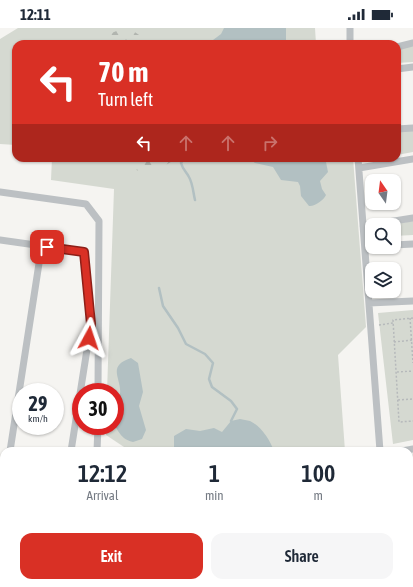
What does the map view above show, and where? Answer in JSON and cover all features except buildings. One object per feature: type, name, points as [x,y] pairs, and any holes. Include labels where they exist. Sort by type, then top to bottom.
[{"type":"street","points":[[350,28],[350,40]]},
{"type":"street","points":[[401,46],[413,43]]},
{"type":"street","points":[[401,68],[413,67]]},
{"type":"street","points":[[401,129],[413,128]]},
{"type":"street","points":[[401,161],[413,159]]},
{"type":"street","points":[[358,162],[363,226],[365,234]]},
{"type":"street","points":[[359,168],[395,162]]},
{"type":"street","points":[[0,192],[86,204],[99,221],[98,383]]},
{"type":"street","points":[[363,226],[413,218]]},
{"type":"street","points":[[0,240],[84,252],[91,324],[72,447]]},
{"type":"street","points":[[401,245],[413,244]]},
{"type":"street","points":[[11,447],[40,257],[35,245]]},
{"type":"street","points":[[368,254],[369,303],[380,447]]},
{"type":"street","points":[[369,303],[413,301]]},
{"type":"street","points":[[97,447],[98,435]]},
{"type":"path","points":[[410,318],[413,363]]},
{"type":"path","points":[[371,327],[393,323],[393,320],[413,318]]},
{"type":"path","points":[[393,323],[400,422],[413,421]]},
{"type":"path","points":[[394,342],[412,340]]},
{"type":"path","points":[[396,372],[413,371]]},
{"type":"path","points":[[398,400],[413,399]]},
{"type":"green space","points":[[18,28],[315,28],[316,40],[12,40],[12,145],[0,144],[0,39]]},
{"type":"green space","points":[[124,28],[129,28],[146,40],[111,40],[109,34]]},
{"type":"green space","points":[[413,46],[413,62],[401,63],[401,48]]},
{"type":"green space","points":[[413,130],[413,152],[401,154],[401,132]]},
{"type":"green space","points":[[52,162],[353,162],[366,327],[338,355],[345,447],[124,447],[106,435],[124,435],[124,383],[107,383],[114,189],[51,180]]},
{"type":"green space","points":[[135,162],[171,162],[146,174],[134,169]]},
{"type":"green space","points":[[413,221],[413,235],[401,236],[401,223]]},
{"type":"green space","points":[[413,310],[413,440],[393,444],[378,313]]},
{"type":"shaded area","points":[[224,28],[286,28],[286,40],[213,40],[221,34]]},
{"type":"shaded area","points":[[254,162],[326,162],[328,172],[320,181],[322,189],[326,195],[319,203],[309,206],[301,196],[298,182],[281,180],[273,167]]},
{"type":"shaded area","points":[[131,358],[138,363],[143,392],[139,406],[146,430],[142,439],[133,442],[121,435],[124,435],[124,383],[119,383],[117,369],[123,361]]},
{"type":"shaded area","points":[[240,419],[254,423],[268,438],[272,447],[174,447],[174,436],[186,429],[200,431],[214,428],[222,432],[231,421]]},
{"type":"waterway","points":[[182,162],[192,185],[195,200]]},
{"type":"waterway","points":[[159,288],[163,306],[178,328],[186,344],[205,354],[213,363],[209,379],[212,387],[231,401],[237,409],[231,421]]},
{"type":"route","points":[[47,247],[84,252],[91,324],[89,338]]}]
